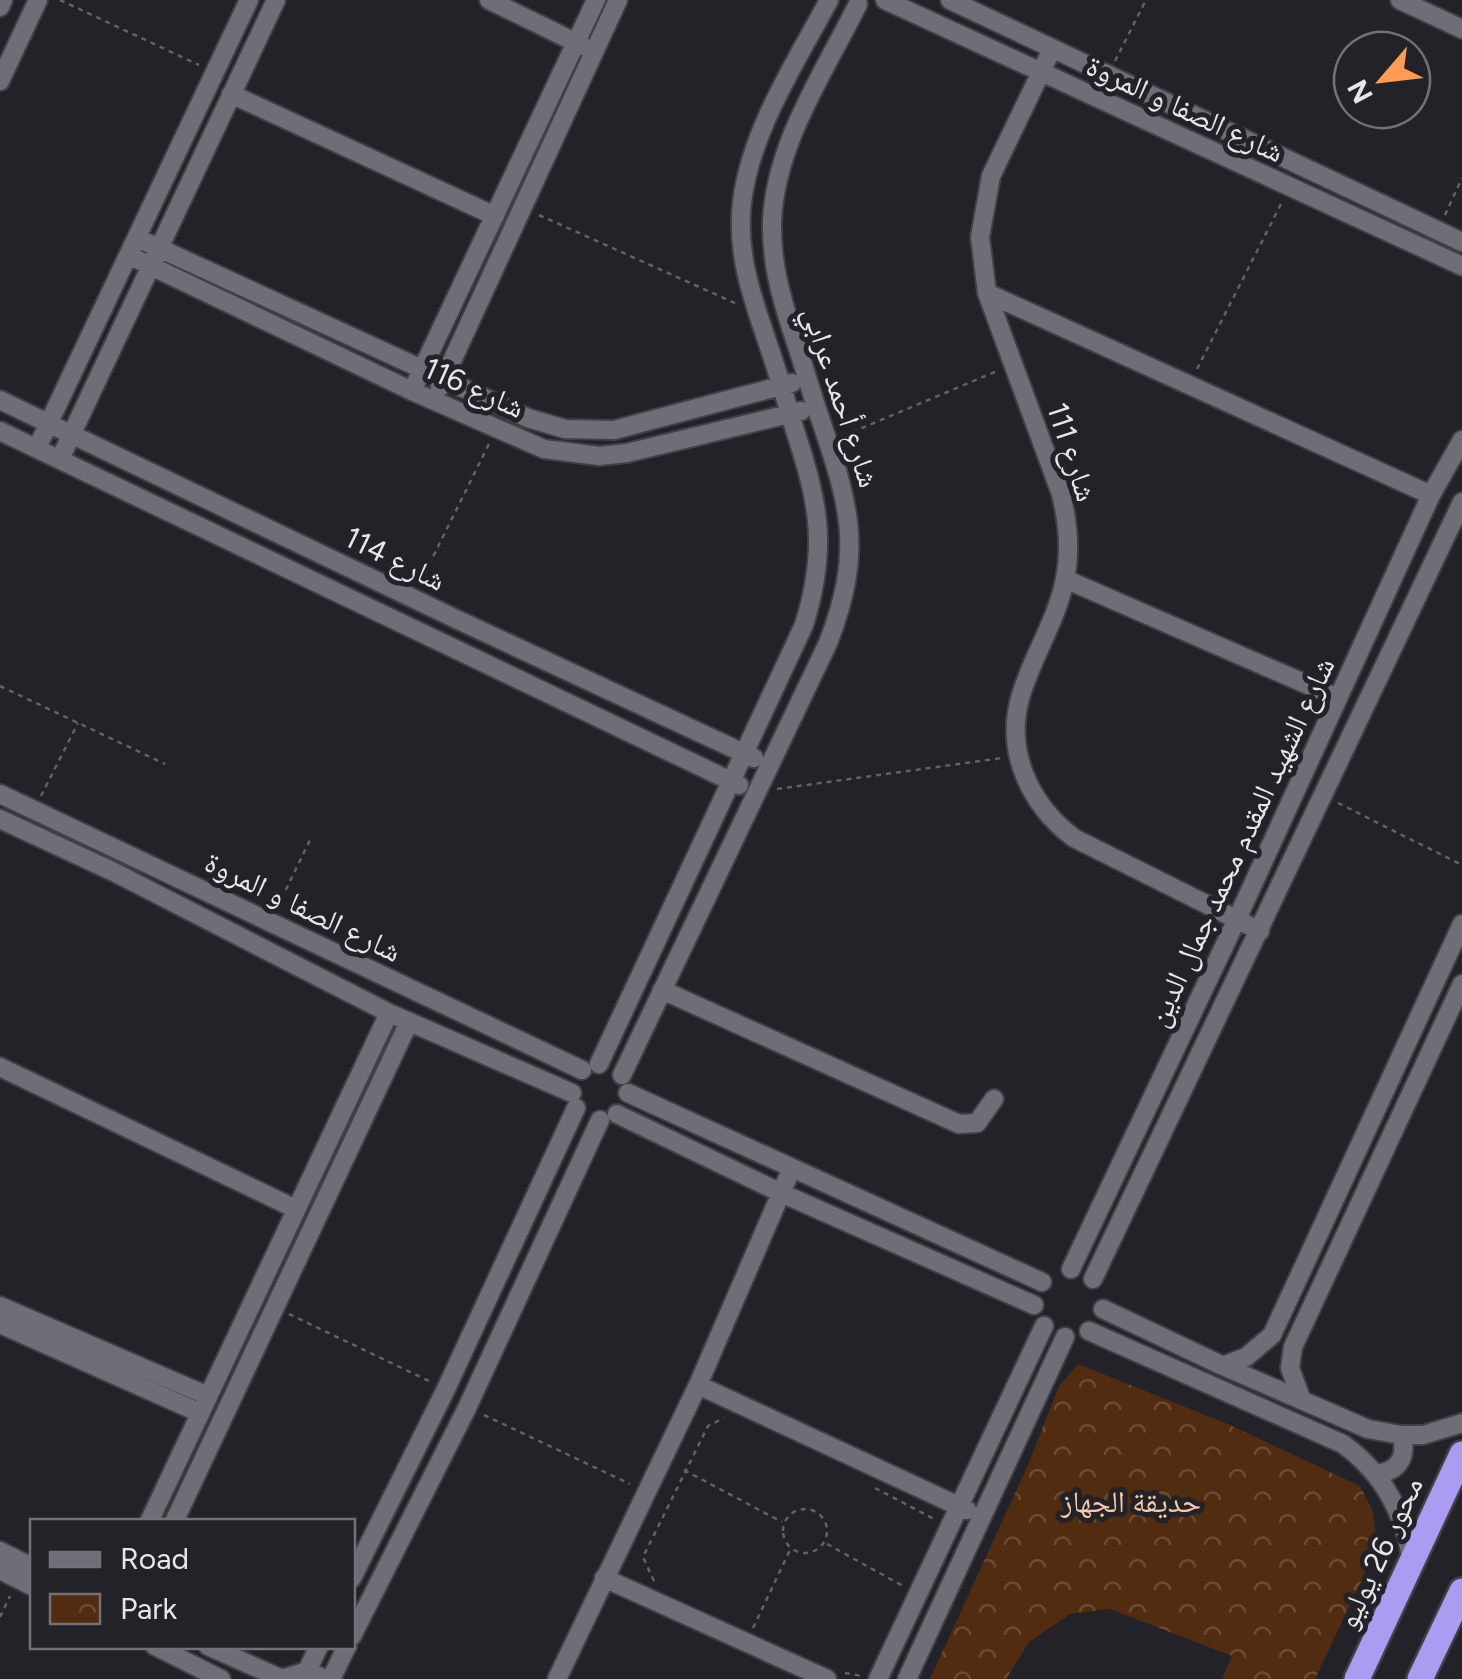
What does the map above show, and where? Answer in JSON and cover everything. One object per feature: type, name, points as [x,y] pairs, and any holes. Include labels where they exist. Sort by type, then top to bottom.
[{"type":"highway","name":"محور 26 يوليو","points":[[1356,1679],[1462,1454]]},
{"type":"highway","points":[[1420,1679],[1462,1591]]},
{"type":"street","points":[[0,81],[38,0]]},
{"type":"street","points":[[38,448],[248,0]]},
{"type":"street","points":[[60,459],[276,0]]},
{"type":"street","points":[[489,0],[584,46]]},
{"type":"street","points":[[434,401],[524,208],[584,46],[596,0]]},
{"type":"street","points":[[412,391],[495,216],[584,46],[618,0]]},
{"type":"street","points":[[832,0],[864,2]]},
{"type":"street","name":"شارع أحمد عرابي","points":[[590,1067],[745,754],[804,625],[817,572],[820,545],[814,491],[745,277],[741,241],[742,206],[758,136],[832,0]]},
{"type":"street","name":"شارع الصفا و المروة","points":[[885,0],[1462,266]]},
{"type":"street","name":"شارع الصفا و المروة","points":[[950,0],[1462,242]]},
{"type":"street","points":[[1400,0],[1462,29]]},
{"type":"street","name":"شارع أحمد عرابي","points":[[625,1084],[662,990],[828,643],[846,583],[849,520],[844,488],[781,299],[773,260],[772,220],[777,181],[789,143],[864,2]]},
{"type":"street","name":"شارع 111","points":[[1052,49],[999,156],[985,196],[980,237],[988,293],[1061,494],[1068,528],[1065,579],[1056,611],[1021,695],[1017,715],[1018,756],[1032,794],[1066,832],[1260,930]]},
{"type":"street","points":[[230,94],[495,216]]},
{"type":"street","name":"شارع 116","points":[[134,247],[158,247],[528,418],[581,431],[631,426],[806,379]]},
{"type":"street","name":"شارع 116","points":[[134,247],[149,265],[412,391],[544,449],[599,456],[627,453],[816,408]]},
{"type":"street","points":[[988,293],[1431,495]]},
{"type":"street","name":"شارع 114","points":[[0,400],[768,765]]},
{"type":"street","name":"شارع 114","points":[[0,431],[755,792]]},
{"type":"street","name":"شارع الشهيد المقدم محمد جمال الدين","points":[[1072,1269],[1431,495],[1462,440]]},
{"type":"street","name":"شارع الشهيد المقدم محمد جمال الدين","points":[[1093,1279],[1462,502]]},
{"type":"street","points":[[1065,579],[1338,698]]},
{"type":"street","points":[[447,643],[456,619]]},
{"type":"street","name":"شارع الصفا و المروة","points":[[0,794],[269,923],[590,1067]]},
{"type":"street","name":"شارع الصفا و المروة","points":[[0,820],[114,872],[409,1022],[574,1100]]},
{"type":"street","points":[[114,872],[125,852]]},
{"type":"street","points":[[1222,1366],[1246,1357],[1272,1335],[1462,924]]},
{"type":"street","points":[[1301,1398],[1290,1368],[1293,1347],[1462,984]]},
{"type":"street","points":[[662,990],[965,1126],[982,1119],[994,1099]]},
{"type":"street","points":[[150,1519],[389,1012]]},
{"type":"street","points":[[175,1519],[409,1022]]},
{"type":"street","points":[[0,1066],[296,1209]]},
{"type":"street","points":[[355,1572],[446,1389],[574,1100],[572,1084],[590,1067],[616,1069],[625,1084],[791,1170],[1042,1282]]},
{"type":"street","points":[[355,1630],[625,1084]]},
{"type":"street","points":[[574,1100],[591,1119],[609,1117],[1034,1305],[1044,1326],[1065,1337],[1089,1331],[1343,1444],[1377,1474],[1396,1505],[1412,1562]]},
{"type":"street","points":[[558,1679],[698,1385],[791,1170]]},
{"type":"street","points":[[1034,1305],[1042,1282],[1060,1270],[1072,1269],[1093,1279],[1100,1288],[1103,1308],[1089,1331]]},
{"type":"street","points":[[0,1306],[204,1405]]},
{"type":"street","points":[[1103,1308],[1222,1366],[1368,1428],[1423,1435],[1462,1422]]},
{"type":"street","points":[[0,1324],[204,1405]]},
{"type":"street","points":[[878,1679],[1044,1326]]},
{"type":"street","points":[[1272,1335],[1278,1347],[1293,1347]]},
{"type":"street","points":[[907,1679],[1065,1337]]},
{"type":"street","points":[[698,1385],[981,1516]]},
{"type":"street","points":[[1377,1474],[1394,1469],[1400,1462],[1404,1453],[1401,1435]]},
{"type":"street","points":[[0,1551],[28,1577]]},
{"type":"street","points":[[0,1570],[28,1577]]},
{"type":"street","points":[[604,1578],[829,1674]]},
{"type":"street","points":[[161,1649],[220,1679]]},
{"type":"street","points":[[215,1649],[282,1679],[307,1671],[328,1679],[345,1649]]},
{"type":"street","points":[[307,1671],[318,1649]]},
{"type":"path","points":[[60,0],[215,72]]},
{"type":"path","points":[[1108,74],[1146,0]]},
{"type":"path","points":[[1438,230],[1462,178]]},
{"type":"path","points":[[1189,386],[1290,187]]},
{"type":"path","points":[[524,208],[756,312]]},
{"type":"path","points":[[828,442],[1013,364]]},
{"type":"path","points":[[413,598],[497,429]]},
{"type":"path","points":[[0,686],[165,764]]},
{"type":"path","points":[[33,811],[78,723]]},
{"type":"path","points":[[755,792],[1018,756]]},
{"type":"path","points":[[1324,796],[1462,865]]},
{"type":"path","points":[[269,923],[310,840]]},
{"type":"path","points":[[274,1307],[446,1389]]},
{"type":"path","points":[[467,1408],[645,1491]]},
{"type":"path","points":[[655,1583],[643,1557],[708,1426],[726,1418]]},
{"type":"path","points":[[684,1470],[784,1522]]},
{"type":"path","points":[[862,1481],[950,1526]]},
{"type":"path","points":[[799,1508],[810,1508],[826,1522],[828,1533],[824,1543],[808,1553],[790,1548],[782,1532],[784,1522],[799,1508]]},
{"type":"path","points":[[824,1543],[918,1594]]},
{"type":"path","points":[[751,1632],[790,1548]]},
{"type":"path","points":[[0,1618],[28,1577]]},
{"type":"path","points":[[829,1674],[878,1679]]},
{"type":"green space","name":"حديقة الجهاز","points":[[1078,1364],[1230,1425],[1360,1486],[1372,1509],[1378,1546],[1315,1679],[1222,1679],[1232,1656],[1110,1609],[1070,1614],[1029,1642],[1006,1679],[930,1679],[1028,1465],[1059,1386]]}]
